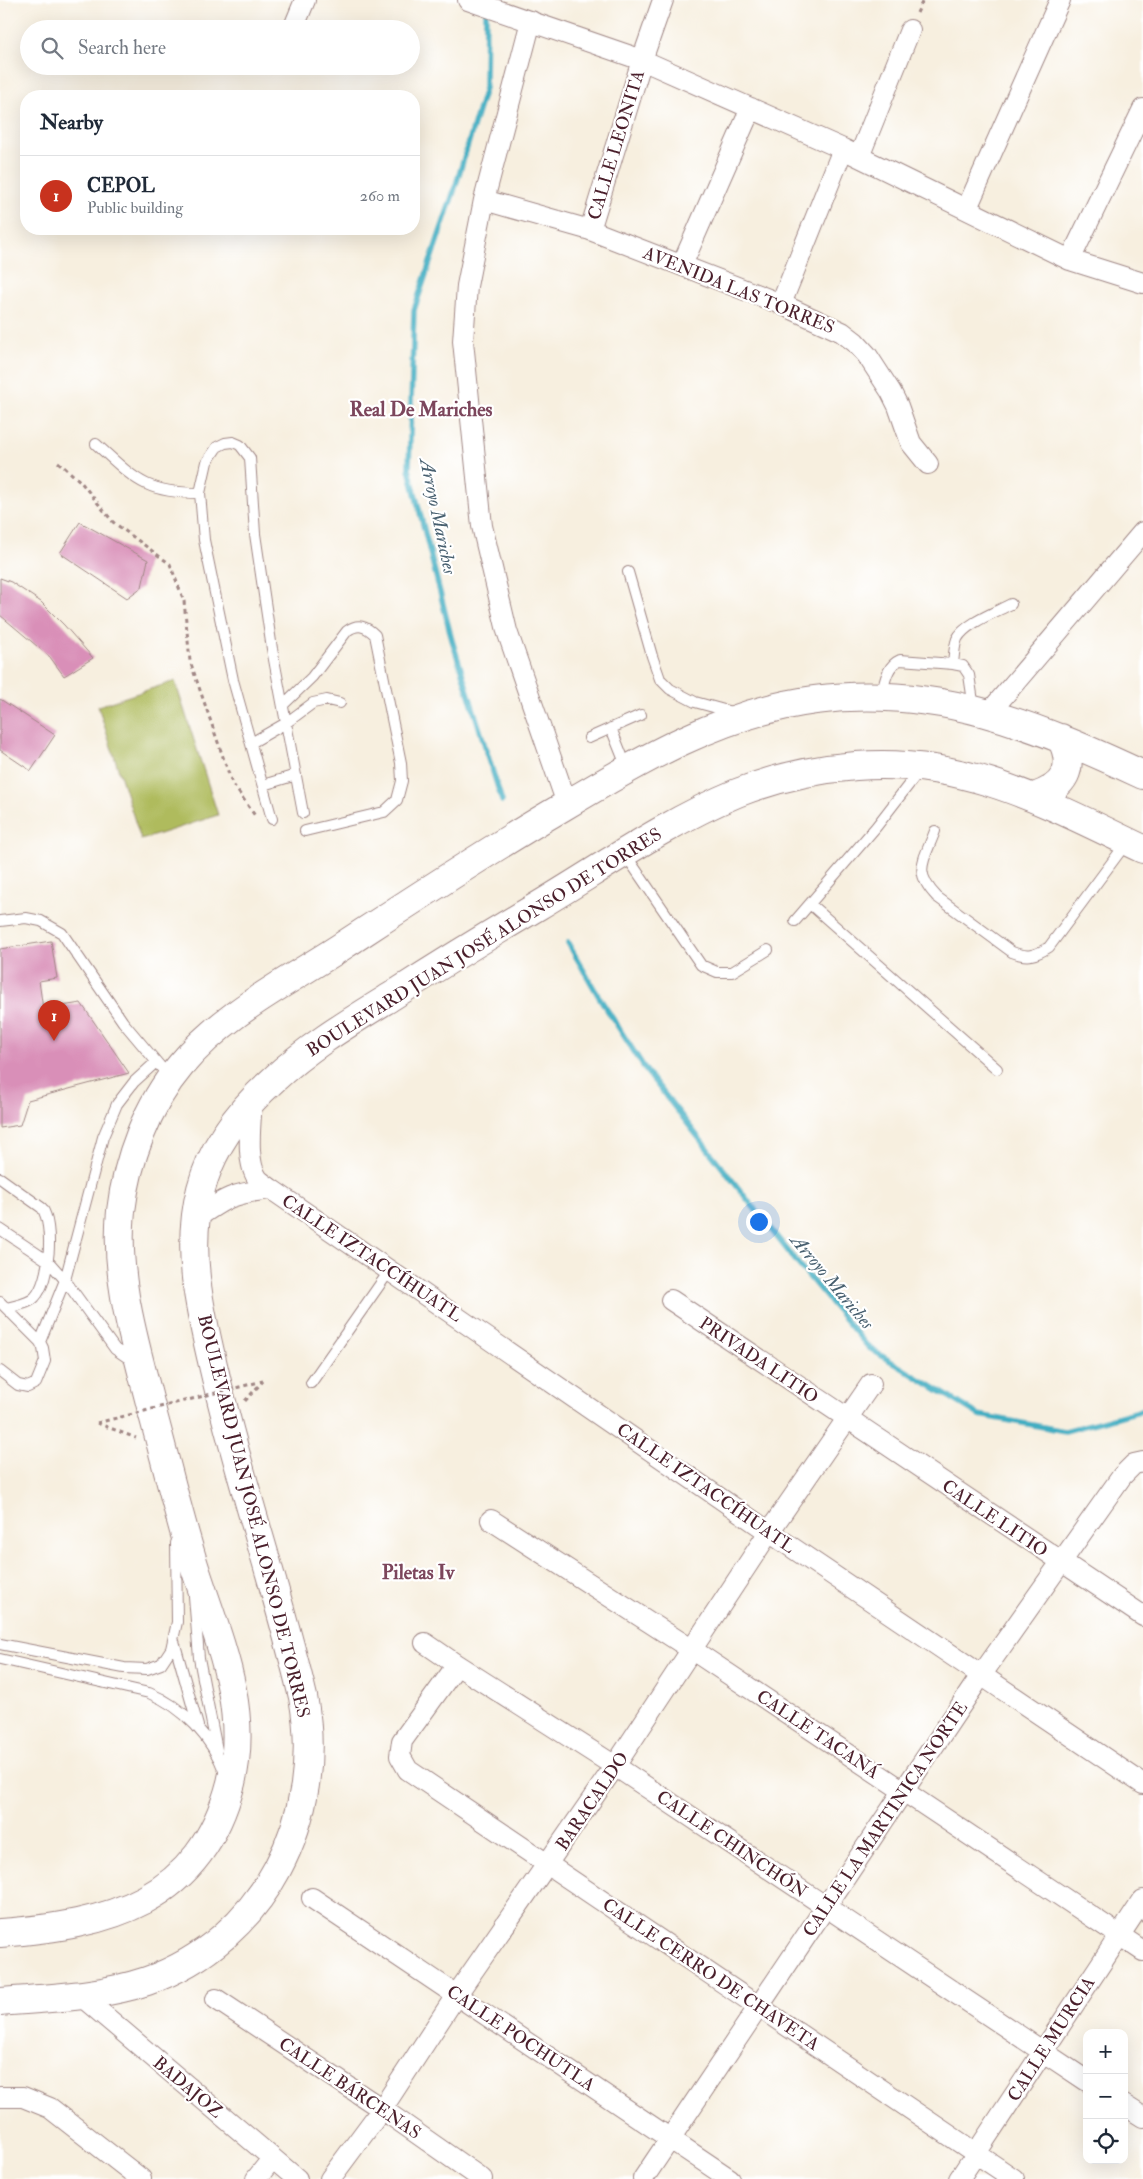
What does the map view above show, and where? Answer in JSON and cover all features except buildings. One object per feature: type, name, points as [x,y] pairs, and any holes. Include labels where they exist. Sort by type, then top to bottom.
[{"type":"main road","points":[[0,1933],[83,1922],[122,1911],[154,1896],[174,1880],[201,1848],[220,1814],[230,1786],[237,1744],[236,1705],[232,1681],[175,1500],[123,1288],[119,1243],[126,1181],[139,1138],[164,1071],[181,1065],[206,1039],[240,1011],[314,965],[479,856],[627,768],[706,730],[745,716],[812,700],[850,697],[911,699],[981,711],[1016,721],[1061,738],[1143,775]]},
{"type":"main road","points":[[1034,797],[1047,793],[1063,778],[1067,768],[1068,756],[1061,738]]},
{"type":"main road","name":"BOULEVARD JUAN JOSÉ ALONSO DE TORRES","points":[[0,2002],[80,1995],[120,1988],[170,1972],[194,1958],[235,1926],[266,1888],[288,1848],[299,1819],[306,1791],[308,1768],[308,1721],[304,1697],[226,1421],[195,1281],[195,1219],[201,1186],[213,1158],[230,1128],[252,1101],[312,1046],[471,946],[689,816],[740,792],[796,775],[859,766],[922,767],[981,778],[1034,797],[1135,845]]},
{"type":"street","points":[[297,20],[305,0]]},
{"type":"street","points":[[468,0],[642,60],[851,153],[967,208],[1028,242],[1070,260],[1143,283]]},
{"type":"street","name":"CALLE LEONITA","points":[[590,230],[642,60],[663,0]]},
{"type":"street","points":[[967,208],[1060,0]]},
{"type":"street","points":[[531,21],[484,200],[467,286],[463,341],[482,526],[507,631],[567,804]]},
{"type":"street","points":[[781,304],[910,30]]},
{"type":"street","points":[[682,265],[751,108]]},
{"type":"street","points":[[1070,260],[1143,109]]},
{"type":"street","name":"AVENIDA LAS TORRES","points":[[484,200],[590,230],[781,304],[842,332],[861,349],[891,392],[911,443],[928,464]]},
{"type":"street","points":[[981,711],[1143,532]]},
{"type":"street","name":"CALLE IZTACCÍHUATL","points":[[252,1101],[252,1168],[258,1179],[271,1189],[769,1532],[1143,1784]]},
{"type":"street","name":"CALLE IZTACCÍHUATL","points":[[195,1219],[231,1196],[242,1192],[271,1189]]},
{"type":"street","name":"PRIVADA LITIO","points":[[671,1300],[848,1419]]},
{"type":"street","name":"BARACALDO","points":[[330,2179],[382,2109],[458,1994],[549,1864],[769,1532],[871,1384]]},
{"type":"street","name":"CALLE LITIO","points":[[848,1419],[1143,1616]]},
{"type":"street","name":"CALLE LA MARTINICA NORTE","points":[[643,2179],[982,1674],[1122,1476],[1139,1463]]},
{"type":"street","name":"CALLE TACANÁ","points":[[491,1520],[691,1650],[1143,1951]]},
{"type":"street","name":"CALLE CHINCHÓN","points":[[426,1643],[457,1665],[615,1766],[1043,2054],[1083,2079]]},
{"type":"street","name":"CALLE CERRO DE CHAVETA","points":[[457,1665],[402,1741],[400,1756],[408,1770],[1014,2179]]},
{"type":"street","name":"CALLE POCHUTLA","points":[[312,1898],[458,1994],[730,2179]]},
{"type":"street","name":"CALLE MURCIA","points":[[959,2179],[1143,1900]]},
{"type":"street","name":"BADAJOZ","points":[[80,1995],[297,2179]]},
{"type":"street","name":"CALLE BÁRCENAS","points":[[216,1999],[382,2109],[482,2179]]},
{"type":"street","points":[[0,2097],[23,2097],[50,2108],[141,2179]]},
{"type":"street","points":[[1128,2108],[1143,2117]]},
{"type":"street","points":[[256,2179],[272,2159]]},
{"type":"lane","points":[[272,820],[233,680],[206,550],[200,494],[206,462],[217,447],[225,443],[234,442],[240,445],[250,458],[255,534],[272,649],[303,813]]},
{"type":"lane","points":[[96,444],[133,477],[148,486],[175,493],[200,494]]},
{"type":"lane","points":[[628,572],[660,679],[670,688],[695,702],[745,716]]},
{"type":"lane","points":[[953,664],[956,640],[961,633],[1011,604]]},
{"type":"lane","points":[[283,705],[312,677],[347,631],[354,626],[362,626],[369,629],[375,635],[401,763],[402,781],[398,800],[384,812],[305,831]]},
{"type":"lane","points":[[880,697],[892,663],[900,660],[953,664],[963,666],[969,675],[981,711]]},
{"type":"lane","points":[[251,743],[286,723],[313,703],[320,700],[340,703]]},
{"type":"lane","points":[[589,738],[641,715]]},
{"type":"lane","points":[[611,728],[627,768]]},
{"type":"lane","points":[[795,921],[876,827],[922,767]]},
{"type":"lane","points":[[263,785],[296,774]]},
{"type":"lane","points":[[935,831],[923,862],[921,876],[927,886],[937,897],[1012,952],[1024,956],[1036,955],[1049,947],[1135,845]]},
{"type":"lane","points":[[625,854],[701,965],[716,972],[732,972],[768,950]]},
{"type":"lane","points":[[810,904],[997,1069]]},
{"type":"lane","points":[[0,921],[26,918],[41,922],[62,932],[123,1022],[164,1071],[134,1082],[117,1104],[102,1137],[65,1280],[40,1342]]},
{"type":"lane","points":[[0,1178],[42,1208],[47,1214],[48,1261],[44,1282],[35,1298],[3,1305]]},
{"type":"lane","points":[[0,1230],[48,1261],[65,1280],[115,1349],[141,1366]]},
{"type":"lane","points":[[311,1383],[390,1270]]},
{"type":"lane","points":[[0,1371],[18,1385],[28,1387],[36,1383],[45,1361],[45,1354],[40,1342],[3,1305]]},
{"type":"lane","points":[[0,1644],[124,1668],[146,1669],[161,1664],[171,1649],[177,1622],[175,1500]]},
{"type":"lane","points":[[193,1560],[199,1658],[218,1753],[230,1786]]},
{"type":"lane","points":[[174,1641],[199,1730]]},
{"type":"lane","points":[[0,1659],[149,1693],[163,1698],[199,1730],[218,1753]]},
{"type":"path","points":[[58,462],[80,481],[113,522],[170,564],[184,601],[190,660],[232,783],[257,818]]},
{"type":"path","points":[[162,1448],[97,1423],[263,1381]]},
{"type":"green space","points":[[175,681],[218,815],[141,840],[98,706]]},
{"type":"waterway","name":"Arroyo Mariches","points":[[486,10],[485,88],[454,191],[414,310],[409,469],[452,640],[502,801]]},
{"type":"waterway","name":"Arroyo Mariches","points":[[568,943],[599,997],[647,1072],[799,1265],[869,1348],[979,1415],[1065,1431],[1143,1410]]},
{"type":"place","name":"CEPOL","points":[[54,1041]]},
{"type":"district","name":"Real De Mariches","points":[[421,409]]},
{"type":"district","name":"Piletas Iv","points":[[418,1572]]}]
